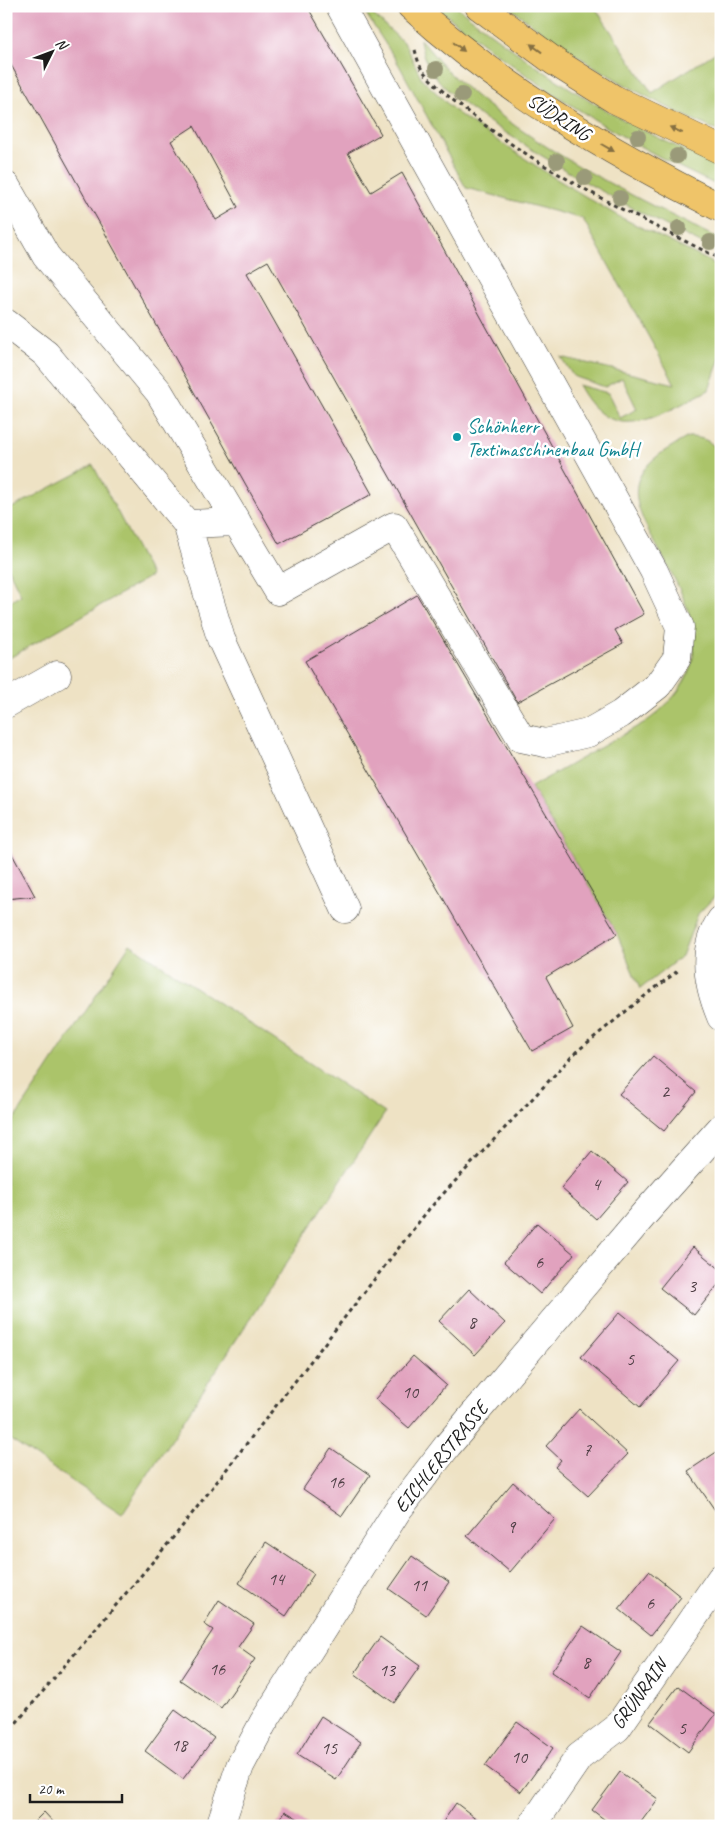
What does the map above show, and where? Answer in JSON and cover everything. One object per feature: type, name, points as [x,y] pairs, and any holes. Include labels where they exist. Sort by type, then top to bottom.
[{"type":"main road","name":"SÜDRING","points":[[411,6],[497,77],[570,126],[645,169],[721,208]]},
{"type":"main road","points":[[479,6],[555,62],[614,99],[721,150]]},
{"type":"street","points":[[6,186],[46,256],[159,392],[278,591],[394,526],[521,738],[545,743],[588,733],[621,714],[658,685],[677,658],[680,627],[654,571],[340,6]]},
{"type":"street","points":[[6,323],[46,354],[187,524],[221,639],[345,910]]},
{"type":"street","points":[[187,524],[237,522]]},
{"type":"street","points":[[6,704],[57,675]]},
{"type":"street","points":[[721,920],[709,949],[707,974],[712,996],[721,1017]]},
{"type":"street","name":"EICHLERSTRASSE","points":[[220,1826],[240,1766],[263,1723],[397,1511],[448,1445],[639,1220],[721,1128]]},
{"type":"street","name":"GRÜNRAIN","points":[[532,1826],[579,1757],[617,1728],[721,1578]]},
{"type":"path","points":[[413,47],[422,70],[459,106],[501,136],[615,206],[721,259]]},
{"type":"path","points":[[6,1735],[177,1533],[429,1209],[576,1052],[646,995],[709,949]]},
{"type":"green space","points":[[361,6],[364,6],[405,44],[422,79],[455,111],[471,123],[550,175],[618,216],[721,267],[721,355],[709,390],[673,409],[639,421],[622,422],[606,417],[592,405],[578,385],[608,393],[620,418],[637,409],[622,378],[605,387],[573,376],[561,357],[675,384],[583,219],[466,188],[399,65]]},
{"type":"green space","points":[[435,6],[456,6],[519,54],[582,96],[649,133],[721,166],[721,187],[645,149],[572,106],[502,58]]},
{"type":"green space","points":[[508,6],[594,6],[652,93],[721,49],[721,132],[665,106],[610,76],[558,43]]},
{"type":"green space","points":[[420,39],[456,79],[485,104],[517,127],[582,168],[721,240],[721,253],[590,184],[539,154],[481,116],[448,91],[431,71],[424,56]]},
{"type":"green space","points":[[688,437],[700,438],[710,443],[716,449],[719,459],[717,495],[721,530],[721,890],[698,914],[682,956],[640,989],[617,934],[531,787],[647,721],[671,699],[686,678],[693,656],[694,634],[679,588],[642,517],[636,493],[639,478],[648,465],[667,449]]},
{"type":"green space","points":[[93,465],[151,576],[6,660],[6,604],[21,595],[6,564],[6,511]]},
{"type":"green space","points":[[130,944],[385,1113],[122,1514],[6,1437],[6,1132]]},
{"type":"building","name":"Schönherr Textimaschinenbau GmbH","points":[[6,6],[307,6],[381,134],[348,153],[371,192],[402,173],[644,614],[615,630],[623,644],[517,702],[268,261],[247,273],[372,494],[279,544],[6,56]],"holes":[[[194,126],[238,207],[216,220],[171,141]]]},
{"type":"building","points":[[417,595],[617,934],[546,977],[573,1028],[532,1051],[305,661]]},
{"type":"building","points":[[6,843],[35,896],[6,899]]},
{"type":"building","points":[[653,1056],[696,1092],[664,1131],[619,1094]]},
{"type":"building","points":[[592,1151],[628,1182],[596,1219],[561,1188]]},
{"type":"building","points":[[537,1223],[574,1254],[540,1294],[504,1262]]},
{"type":"building","points":[[693,1247],[721,1270],[721,1281],[694,1315],[660,1288]]},
{"type":"building","points":[[469,1289],[505,1323],[475,1355],[439,1321]]},
{"type":"building","points":[[620,1312],[679,1361],[640,1407],[581,1357]]},
{"type":"building","points":[[413,1356],[446,1385],[409,1428],[375,1399]]},
{"type":"building","points":[[579,1409],[628,1454],[588,1496],[555,1467],[561,1460],[546,1446]]},
{"type":"building","points":[[331,1448],[370,1475],[342,1516],[303,1489]]},
{"type":"building","points":[[721,1449],[721,1519],[688,1471]]},
{"type":"building","points":[[513,1482],[555,1519],[510,1572],[467,1536]]},
{"type":"building","points":[[266,1542],[314,1574],[286,1616],[239,1583]]},
{"type":"building","points":[[412,1556],[449,1582],[426,1615],[389,1589]]},
{"type":"building","points":[[649,1571],[681,1597],[651,1635],[619,1609]]},
{"type":"building","points":[[219,1600],[254,1624],[238,1647],[255,1659],[221,1708],[180,1680],[213,1630],[204,1624]]},
{"type":"building","points":[[583,1626],[621,1652],[590,1698],[551,1672]]},
{"type":"building","points":[[380,1637],[420,1666],[394,1703],[354,1674]]},
{"type":"building","points":[[678,1686],[716,1714],[688,1752],[650,1723]]},
{"type":"building","points":[[175,1710],[214,1738],[183,1779],[145,1751]]},
{"type":"building","points":[[321,1716],[361,1742],[336,1780],[297,1755]]},
{"type":"building","points":[[517,1722],[553,1748],[521,1792],[485,1766]]},
{"type":"building","points":[[620,1772],[658,1799],[638,1826],[613,1826],[592,1810]]},
{"type":"building","points":[[456,1803],[486,1826],[440,1826]]},
{"type":"building","points":[[285,1811],[310,1826],[276,1826]]},
{"type":"building","points":[[44,1812],[57,1826],[30,1826]]},
{"type":"place","name":"Schönherr Textimaschinenbau GmbH","points":[[457,437]]}]
